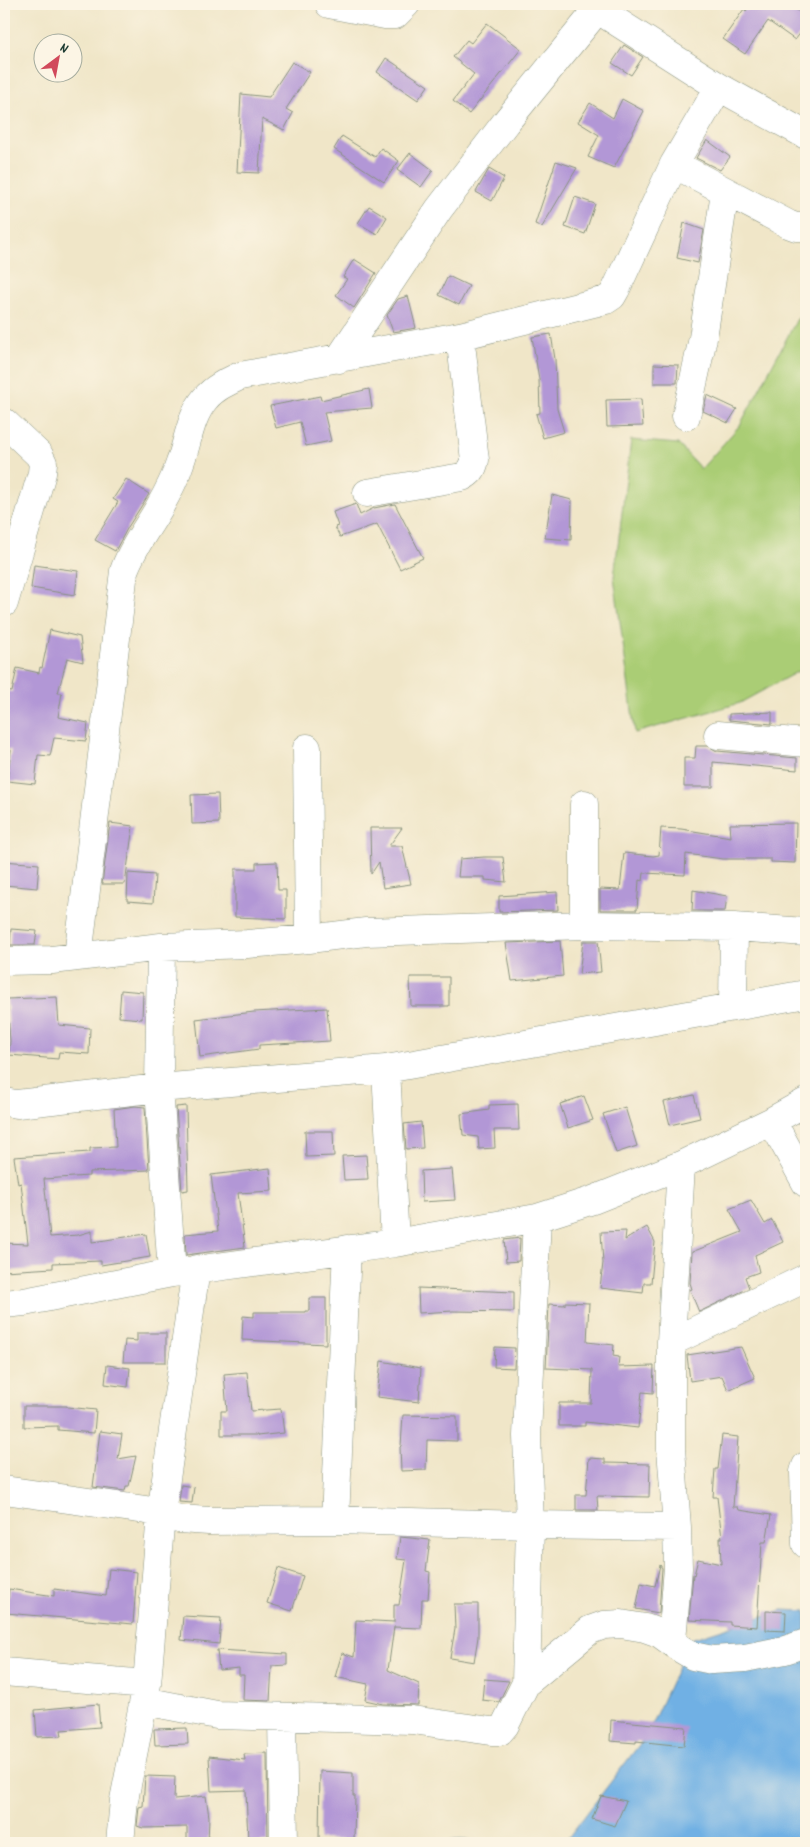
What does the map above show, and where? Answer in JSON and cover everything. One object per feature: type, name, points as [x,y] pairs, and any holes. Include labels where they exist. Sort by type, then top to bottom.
[{"type":"street","points":[[329,4],[385,15],[394,15],[406,4]]},
{"type":"street","points":[[339,358],[439,209],[596,6],[719,87],[806,135]]},
{"type":"street","points":[[78,957],[124,572],[128,558],[171,485],[181,462],[194,417],[205,399],[222,385],[240,376],[460,336],[606,300],[612,296],[674,164],[719,87]]},
{"type":"street","points":[[674,164],[788,224],[796,227],[806,227]]},
{"type":"street","points":[[686,416],[703,338],[725,192]]},
{"type":"street","points":[[367,493],[462,477],[469,473],[473,467],[475,460],[460,336]]},
{"type":"street","points":[[4,422],[39,455],[43,463],[42,473],[4,603]]},
{"type":"street","points":[[718,735],[806,743]]},
{"type":"street","points":[[307,748],[309,939]]},
{"type":"street","points":[[584,804],[584,925]]},
{"type":"street","points":[[4,961],[19,962],[78,957],[160,947],[309,939],[366,932],[584,925],[734,927],[806,932]]},
{"type":"street","points":[[733,1007],[734,927]]},
{"type":"street","points":[[120,1843],[124,1800],[145,1693],[184,1271],[159,1088],[160,947]]},
{"type":"street","points":[[4,1102],[17,1104],[159,1088],[386,1069],[806,994]]},
{"type":"street","points":[[386,1069],[395,1243]]},
{"type":"street","points":[[4,1304],[24,1302],[184,1271],[395,1243],[537,1218],[593,1200],[681,1165],[772,1121],[806,1102]]},
{"type":"street","points":[[772,1121],[806,1183]]},
{"type":"street","points":[[672,1641],[678,1568],[671,1449],[671,1342],[681,1165]]},
{"type":"street","points":[[526,1683],[530,1526],[527,1436],[537,1218]]},
{"type":"street","points":[[335,1520],[347,1249]]},
{"type":"street","points":[[671,1342],[806,1278]]},
{"type":"street","points":[[806,1466],[804,1472],[806,1544]]},
{"type":"street","points":[[4,1490],[143,1509],[179,1520],[335,1520],[530,1526],[677,1527]]},
{"type":"street","points":[[4,1672],[145,1693],[203,1714],[412,1720],[492,1731],[500,1730],[505,1725],[526,1683],[590,1630],[604,1625],[621,1624],[645,1628],[659,1633],[693,1656],[712,1660],[745,1658],[785,1650],[806,1643]]},
{"type":"street","points":[[282,1717],[284,1843]]},
{"type":"green space","points":[[806,314],[806,667],[740,703],[635,733],[614,577],[631,440],[678,444],[701,469],[740,425],[797,319]]},
{"type":"water","points":[[782,1610],[806,1611],[806,1843],[564,1843],[646,1736],[691,1639]]},
{"type":"water","points":[[456,1840],[556,1843],[436,1843]]},
{"type":"building","points":[[745,4],[789,4],[806,17],[806,26],[795,40],[768,21],[745,54],[723,39],[744,9],[746,11],[749,7]]},
{"type":"building","points":[[487,23],[521,49],[469,114],[453,101],[474,74],[453,57],[467,40],[471,43]]},
{"type":"building","points":[[624,45],[643,57],[631,75],[612,63]]},
{"type":"building","points":[[386,58],[428,86],[418,100],[377,72]]},
{"type":"building","points":[[292,62],[310,72],[286,109],[293,113],[284,130],[262,119],[259,173],[237,172],[241,94],[269,97]]},
{"type":"building","points":[[622,99],[644,111],[614,168],[588,157],[599,135],[578,122],[590,103],[613,118]]},
{"type":"building","points":[[342,136],[375,157],[381,148],[399,161],[384,182],[334,149]]},
{"type":"building","points":[[707,140],[730,157],[720,170],[696,158]]},
{"type":"building","points":[[410,153],[433,170],[421,187],[397,170]]},
{"type":"building","points":[[556,161],[577,168],[542,227],[535,224]]},
{"type":"building","points":[[489,169],[504,178],[492,201],[476,192]]},
{"type":"building","points":[[575,197],[595,204],[585,234],[565,227]]},
{"type":"building","points":[[369,206],[387,217],[377,234],[358,223]]},
{"type":"building","points":[[684,223],[704,230],[698,263],[677,258]]},
{"type":"building","points":[[354,259],[376,273],[354,308],[336,295],[347,279],[343,277]]},
{"type":"building","points":[[448,276],[469,286],[459,305],[439,295]]},
{"type":"building","points":[[408,296],[416,328],[393,332],[387,315],[398,299]]},
{"type":"building","points":[[551,334],[555,359],[557,409],[564,432],[543,438],[536,414],[540,413],[539,379],[532,337]]},
{"type":"building","points":[[654,364],[678,365],[677,383],[654,383]]},
{"type":"building","points":[[369,389],[372,408],[324,412],[331,441],[306,446],[300,422],[276,428],[270,406],[320,396],[321,400]]},
{"type":"building","points":[[707,395],[737,409],[728,423],[703,411]]},
{"type":"building","points":[[641,399],[643,426],[607,427],[606,400]]},
{"type":"building","points":[[126,479],[149,494],[115,551],[95,540],[118,502],[113,499]]},
{"type":"building","points":[[552,495],[572,500],[571,540],[545,538]]},
{"type":"building","points":[[356,504],[360,515],[374,508],[395,504],[423,558],[400,569],[377,524],[340,537],[335,527],[338,526],[333,512]]},
{"type":"building","points":[[34,565],[78,571],[75,595],[31,588]]},
{"type":"building","points":[[50,630],[80,637],[83,662],[67,658],[58,693],[62,693],[58,717],[88,723],[86,741],[54,738],[50,756],[38,755],[35,784],[7,781],[11,750],[4,749],[4,708],[7,691],[12,692],[17,668],[39,673],[40,667],[42,668]]},
{"type":"building","points":[[772,712],[772,724],[729,720],[729,714]]},
{"type":"building","points":[[696,746],[708,746],[717,751],[797,758],[797,770],[713,762],[713,787],[684,787],[684,758],[695,758]]},
{"type":"building","points":[[218,794],[219,823],[192,824],[191,795]]},
{"type":"building","points":[[110,823],[133,826],[125,884],[102,884]]},
{"type":"building","points":[[796,823],[795,863],[771,862],[771,859],[723,859],[686,854],[685,875],[644,873],[643,881],[639,880],[637,910],[600,910],[600,889],[620,890],[624,853],[659,855],[661,828],[681,829],[731,837],[730,824]]},
{"type":"building","points":[[370,828],[402,828],[389,846],[402,846],[411,884],[383,888],[379,862],[371,874]]},
{"type":"building","points":[[503,857],[506,882],[485,880],[485,877],[458,877],[460,859]]},
{"type":"building","points":[[4,861],[39,864],[37,888],[4,885]]},
{"type":"building","points":[[277,862],[278,890],[286,890],[286,919],[235,917],[235,869],[256,869],[256,863]]},
{"type":"building","points":[[128,873],[155,875],[153,903],[127,901]]},
{"type":"building","points":[[693,890],[727,896],[725,911],[692,911]]},
{"type":"building","points":[[557,892],[558,910],[499,912],[499,896]]},
{"type":"building","points":[[11,929],[37,931],[35,945],[10,945]]},
{"type":"building","points":[[560,941],[563,976],[512,981],[506,943]]},
{"type":"building","points":[[583,941],[598,941],[601,972],[579,974]]},
{"type":"building","points":[[410,977],[449,977],[449,1006],[411,1006]]},
{"type":"building","points":[[121,990],[143,992],[142,1019],[119,1017]]},
{"type":"building","points":[[57,997],[59,1025],[90,1028],[89,1054],[59,1052],[58,1059],[9,1055],[7,999]]},
{"type":"building","points":[[327,1008],[330,1041],[259,1045],[259,1049],[200,1057],[196,1019],[254,1012]]},
{"type":"building","points":[[694,1095],[700,1118],[670,1125],[664,1102]]},
{"type":"building","points":[[584,1096],[593,1120],[568,1128],[560,1104]]},
{"type":"building","points":[[518,1104],[519,1130],[494,1130],[495,1148],[479,1149],[478,1137],[463,1135],[461,1114],[489,1110],[489,1105]]},
{"type":"building","points":[[135,1106],[145,1107],[149,1170],[89,1172],[89,1176],[44,1179],[50,1237],[78,1235],[92,1231],[92,1242],[146,1234],[150,1257],[101,1265],[101,1261],[53,1263],[53,1268],[4,1271],[4,1243],[28,1244],[21,1183],[18,1184],[14,1157],[90,1152],[90,1148],[116,1147],[114,1109]]},
{"type":"building","points":[[186,1106],[188,1190],[182,1191],[176,1107]]},
{"type":"building","points":[[625,1107],[637,1146],[616,1153],[603,1114]]},
{"type":"building","points":[[421,1122],[423,1148],[406,1149],[404,1124]]},
{"type":"building","points":[[305,1131],[333,1131],[334,1156],[306,1157]]},
{"type":"building","points":[[366,1155],[368,1179],[344,1180],[342,1156]]},
{"type":"building","points":[[270,1168],[272,1191],[238,1193],[245,1247],[186,1255],[185,1234],[218,1231],[211,1175]]},
{"type":"building","points":[[452,1169],[455,1200],[422,1202],[421,1171]]},
{"type":"building","points":[[751,1200],[765,1224],[772,1220],[783,1242],[755,1255],[759,1272],[745,1277],[749,1288],[699,1312],[690,1290],[692,1289],[690,1283],[692,1252],[742,1232],[729,1209]]},
{"type":"building","points":[[647,1227],[655,1242],[651,1283],[644,1283],[643,1293],[600,1288],[603,1263],[601,1232],[626,1231],[625,1240]]},
{"type":"building","points":[[520,1238],[519,1261],[506,1262],[504,1240]]},
{"type":"building","points":[[418,1288],[514,1292],[514,1312],[453,1311],[419,1313]]},
{"type":"building","points":[[309,1298],[326,1298],[326,1344],[242,1340],[243,1316],[254,1317],[254,1312],[309,1311]]},
{"type":"building","points":[[565,1302],[589,1303],[587,1342],[614,1345],[613,1356],[619,1357],[618,1367],[654,1366],[653,1393],[642,1392],[638,1428],[585,1422],[585,1426],[559,1426],[559,1403],[591,1403],[592,1370],[546,1368],[549,1304],[565,1305]]},
{"type":"building","points":[[137,1333],[166,1333],[166,1362],[123,1362],[125,1340],[137,1341]]},
{"type":"building","points":[[495,1347],[515,1348],[514,1368],[494,1367]]},
{"type":"building","points":[[741,1347],[755,1378],[728,1390],[722,1376],[690,1381],[687,1355]]},
{"type":"building","points":[[381,1361],[421,1368],[419,1402],[377,1397]]},
{"type":"building","points":[[107,1365],[130,1368],[128,1387],[105,1384]]},
{"type":"building","points":[[247,1372],[251,1411],[281,1409],[284,1433],[257,1436],[221,1435],[221,1411],[227,1411],[224,1374]]},
{"type":"building","points":[[24,1406],[67,1406],[96,1410],[94,1433],[58,1430],[58,1426],[24,1427]]},
{"type":"building","points":[[403,1415],[457,1416],[457,1441],[427,1440],[426,1470],[401,1471],[400,1447]]},
{"type":"building","points":[[100,1431],[122,1434],[118,1459],[136,1456],[129,1486],[126,1486],[125,1491],[93,1487]]},
{"type":"building","points":[[722,1435],[738,1437],[733,1507],[738,1507],[739,1510],[771,1515],[766,1542],[762,1542],[757,1627],[730,1625],[730,1622],[689,1620],[693,1574],[698,1559],[721,1564],[720,1538],[722,1538],[717,1497],[713,1497],[715,1469],[718,1469]]},
{"type":"building","points":[[589,1458],[605,1459],[605,1463],[650,1464],[649,1497],[597,1496],[598,1510],[576,1510],[576,1495],[586,1495]]},
{"type":"building","points":[[181,1485],[194,1487],[192,1503],[179,1502]]},
{"type":"building","points":[[400,1537],[430,1540],[426,1571],[430,1572],[428,1599],[422,1599],[421,1628],[394,1627],[388,1670],[419,1684],[418,1705],[383,1704],[365,1700],[368,1684],[335,1677],[342,1653],[354,1657],[356,1620],[394,1622],[394,1605],[399,1605],[406,1560],[397,1559]]},
{"type":"building","points":[[660,1565],[662,1568],[659,1613],[636,1609],[641,1583],[655,1586]]},
{"type":"building","points":[[278,1568],[303,1576],[292,1611],[267,1603]]},
{"type":"building","points":[[109,1569],[137,1572],[133,1624],[6,1613],[9,1589],[54,1596],[54,1589],[106,1596]]},
{"type":"building","points":[[454,1604],[478,1604],[478,1637],[474,1662],[450,1658],[455,1629]]},
{"type":"building","points":[[766,1611],[786,1612],[785,1631],[766,1630]]},
{"type":"building","points":[[183,1616],[221,1618],[219,1644],[181,1640]]},
{"type":"building","points":[[217,1650],[287,1654],[287,1665],[272,1666],[270,1701],[243,1700],[244,1675],[239,1675],[239,1668],[219,1670]]},
{"type":"building","points":[[484,1679],[509,1681],[499,1702],[482,1700]]},
{"type":"building","points":[[98,1704],[100,1727],[61,1730],[62,1736],[37,1737],[35,1710]]},
{"type":"building","points":[[611,1720],[686,1727],[684,1746],[636,1741],[636,1743],[610,1741]]},
{"type":"building","points":[[187,1728],[188,1744],[155,1745],[154,1729]]},
{"type":"building","points":[[267,1753],[268,1842],[248,1843],[246,1790],[211,1791],[209,1756],[245,1760],[244,1754]]},
{"type":"building","points":[[320,1771],[353,1773],[353,1796],[355,1796],[354,1840],[319,1839]]},
{"type":"building","points":[[145,1776],[175,1777],[174,1799],[206,1796],[209,1817],[208,1843],[187,1843],[187,1827],[143,1828],[137,1826],[139,1807],[143,1806]]},
{"type":"building","points":[[601,1796],[626,1801],[615,1826],[592,1819]]}]
